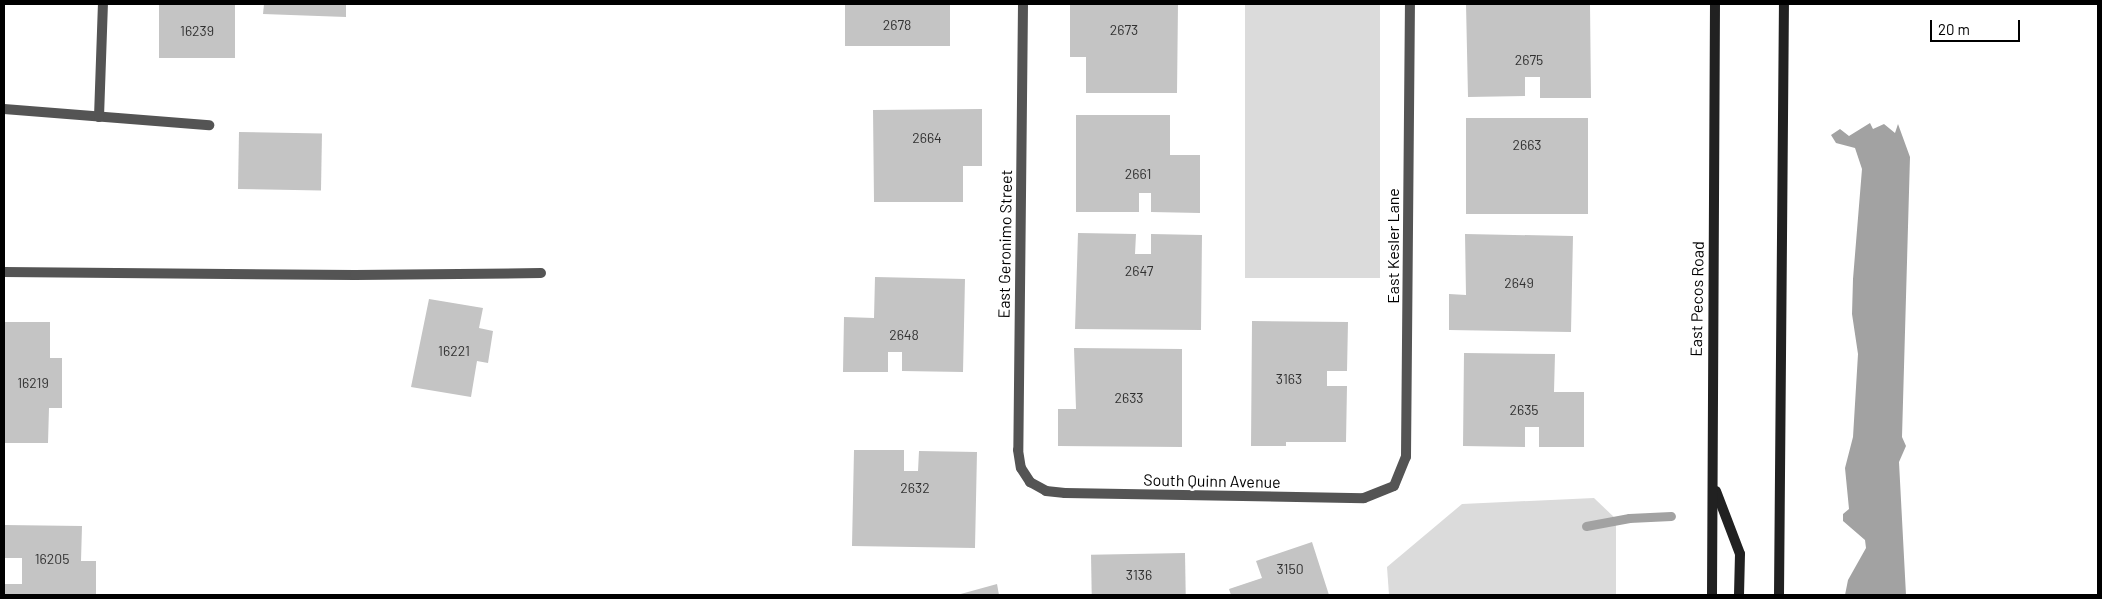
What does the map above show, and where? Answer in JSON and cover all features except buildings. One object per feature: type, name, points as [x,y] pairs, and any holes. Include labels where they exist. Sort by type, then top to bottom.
[{"type":"main road","name":"East Pecos Road","points":[[1712,595],[1714,485],[1711,388],[1715,4]]},
{"type":"main road","points":[[1779,595],[1784,4]]},
{"type":"main road","points":[[1714,485],[1740,554],[1740,595]]},
{"type":"street","points":[[99,116],[102,4]]},
{"type":"street","name":"East Geronimo Street","points":[[1022,4],[1018,450],[1021,468],[1030,482]]},
{"type":"street","name":"East Kesler Lane","points":[[1394,486],[1406,457],[1410,4]]},
{"type":"street","points":[[4,109],[209,125]]},
{"type":"street","points":[[4,272],[355,275],[542,273]]},
{"type":"street","name":"South Quinn Avenue","points":[[1030,482],[1046,491],[1065,493],[1364,498],[1394,486]]},
{"type":"shaded area","points":[[1245,4],[1380,4],[1380,278],[1245,278]]},
{"type":"shaded area","points":[[1870,123],[1873,129],[1884,124],[1895,133],[1898,124],[1910,157],[1902,437],[1906,446],[1899,462],[1906,595],[1845,595],[1848,580],[1866,548],[1865,540],[1843,521],[1843,514],[1849,509],[1845,468],[1853,437],[1858,354],[1852,314],[1862,169],[1855,148],[1836,143],[1831,135],[1840,129],[1849,136]]},
{"type":"shaded area","points":[[1594,498],[1616,519],[1616,595],[1389,595],[1387,567],[1462,504]]},
{"type":"waterway","points":[[1586,526],[1629,518],[1671,516]]}]
